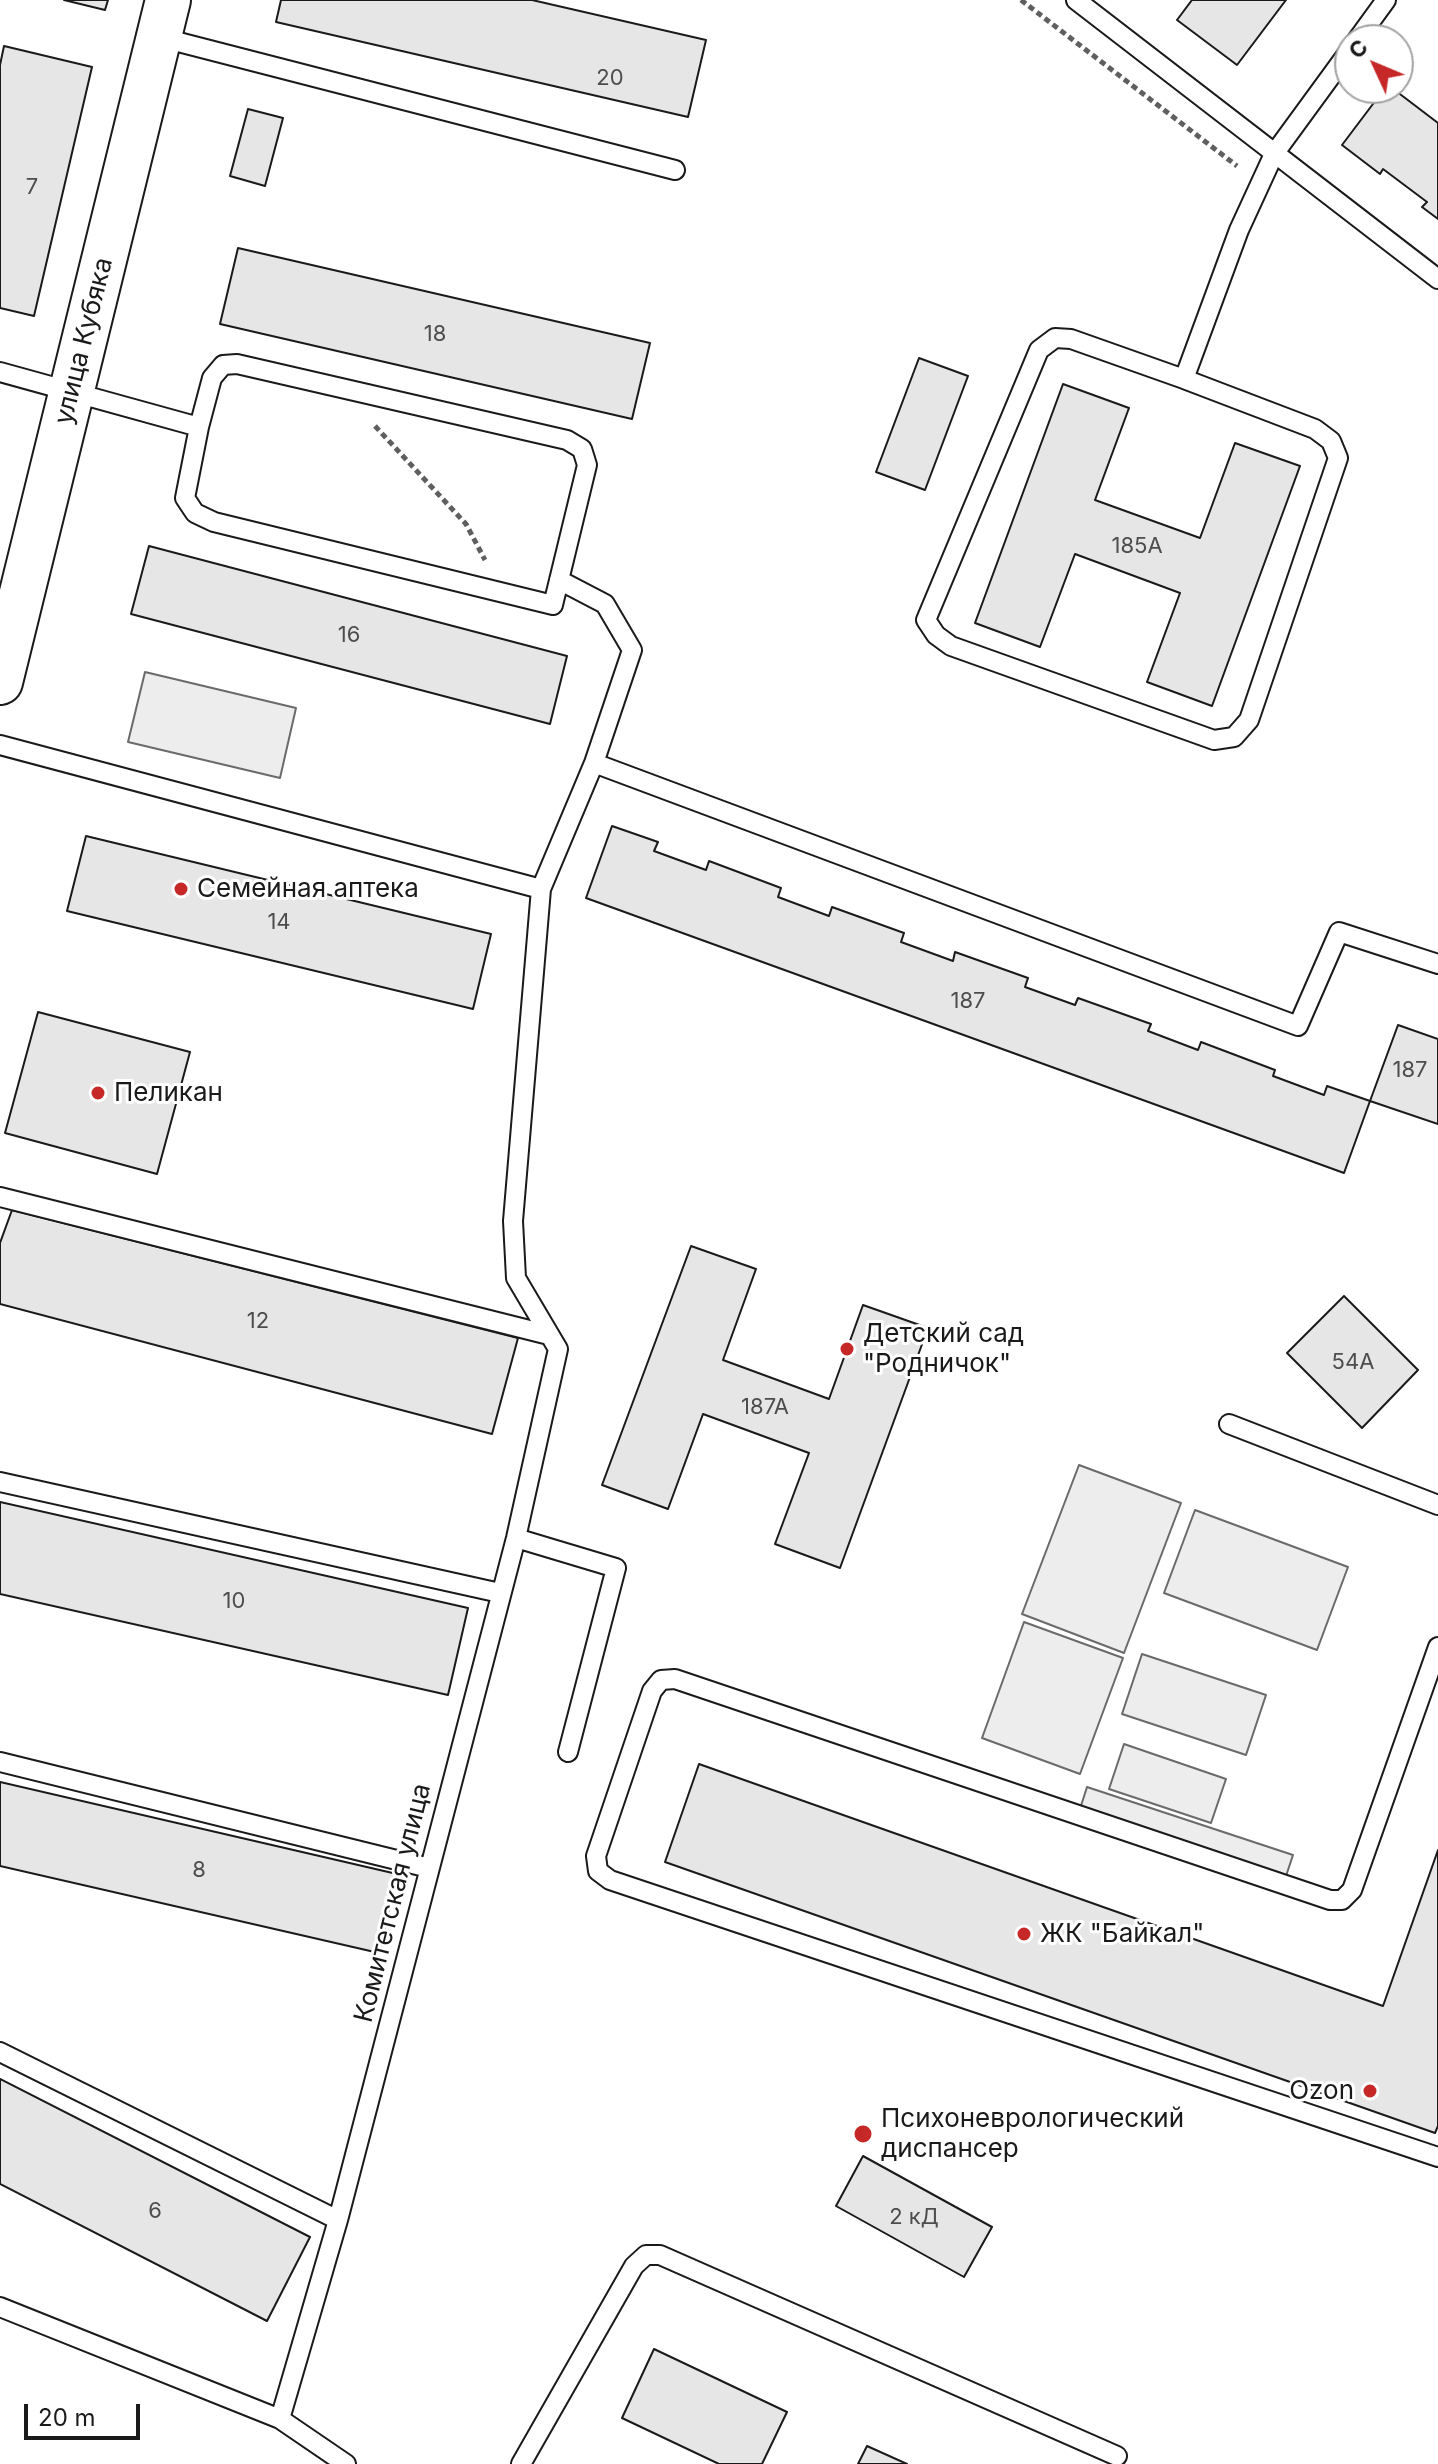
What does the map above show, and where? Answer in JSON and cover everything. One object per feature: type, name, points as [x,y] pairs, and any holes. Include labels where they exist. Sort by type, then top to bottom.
[{"type":"street","name":"улица Кубяка","points":[[0,682],[164,19]]},
{"type":"lane","points":[[1076,0],[1438,279]]},
{"type":"lane","points":[[1097,16],[1109,0]]},
{"type":"lane","points":[[1369,24],[1386,0]]},
{"type":"lane","points":[[164,19],[675,170]]},
{"type":"lane","points":[[1184,379],[1239,230],[1274,154],[1334,72]]},
{"type":"lane","points":[[1055,338],[1071,339],[1184,379],[1315,429],[1331,441],[1338,458],[1249,720],[1234,737],[1214,740],[951,646],[936,635],[926,620],[1039,350],[1055,338]]},
{"type":"lane","points":[[237,364],[338,387],[567,440],[582,449],[587,465],[553,605],[214,522],[195,513],[185,498],[212,378],[223,365],[237,364]]},
{"type":"lane","points":[[0,372],[199,427]]},
{"type":"lane","points":[[549,1335],[516,1278],[513,1221],[541,889],[594,763],[632,650],[605,604],[559,580]]},
{"type":"lane","points":[[0,745],[541,889]]},
{"type":"lane","points":[[594,763],[1298,1026],[1339,932],[1438,964]]},
{"type":"lane","points":[[0,1197],[549,1335]]},
{"type":"lane","name":"Комитетская улица","points":[[280,2419],[338,2220],[516,1538],[558,1349],[549,1335]]},
{"type":"lane","points":[[1229,1424],[1438,1505]]},
{"type":"lane","points":[[0,1482],[500,1593]]},
{"type":"lane","points":[[516,1538],[616,1568],[568,1752]]},
{"type":"lane","points":[[1438,1647],[1352,1890],[1342,1900],[1330,1900],[675,1679],[661,1680],[652,1691],[596,1856],[598,1871],[610,1880],[1438,2157]]},
{"type":"lane","points":[[0,1762],[429,1868]]},
{"type":"lane","points":[[0,2052],[338,2220]]},
{"type":"lane","points":[[521,2464],[634,2266],[646,2255],[660,2255],[1117,2456]]},
{"type":"lane","points":[[0,2307],[280,2419],[346,2464]]},
{"type":"path","points":[[1021,0],[1260,183]]},
{"type":"path","points":[[338,387],[466,524],[499,590]]},
{"type":"shaded area","points":[[145,672],[296,708],[280,778],[128,742]]},
{"type":"shaded area","points":[[1079,1465],[1181,1503],[1124,1653],[1022,1614]]},
{"type":"shaded area","points":[[1195,1510],[1348,1567],[1317,1650],[1164,1593]]},
{"type":"shaded area","points":[[1024,1622],[1123,1658],[1080,1774],[982,1738]]},
{"type":"shaded area","points":[[1142,1654],[1266,1695],[1246,1755],[1122,1714]]},
{"type":"shaded area","points":[[1124,1744],[1226,1779],[1211,1823],[1109,1789]]},
{"type":"shaded area","points":[[1087,1787],[1293,1855],[1285,1879],[1079,1812]]},
{"type":"building","points":[[64,0],[108,0],[105,10]]},
{"type":"building","points":[[281,0],[532,0],[706,40],[688,117],[276,22]]},
{"type":"building","points":[[1192,0],[1286,0],[1237,65],[1177,20]]},
{"type":"building","points":[[4,46],[92,67],[34,316],[0,308],[0,65]]},
{"type":"building","points":[[1373,104],[1413,104],[1438,123],[1438,219],[1422,207],[1427,202],[1383,169],[1380,174],[1342,145]]},
{"type":"building","points":[[248,109],[283,118],[265,186],[230,176]]},
{"type":"building","points":[[238,248],[650,343],[632,419],[220,324]]},
{"type":"building","points":[[919,358],[968,376],[925,490],[876,472]]},
{"type":"building","points":[[1063,384],[1129,408],[1095,500],[1200,538],[1235,443],[1300,466],[1212,706],[1147,682],[1180,593],[1075,554],[1040,647],[975,623]]},
{"type":"building","points":[[149,546],[567,656],[550,724],[131,614]]},
{"type":"building","points":[[612,826],[658,842],[654,851],[706,870],[709,861],[781,888],[778,897],[829,916],[832,907],[904,933],[901,942],[953,961],[955,952],[1028,978],[1025,987],[1075,1005],[1078,998],[1151,1024],[1148,1031],[1198,1050],[1201,1042],[1275,1070],[1273,1076],[1324,1095],[1327,1086],[1370,1101],[1344,1173],[586,898]]},
{"type":"building","points":[[86,836],[491,934],[473,1009],[67,911]]},
{"type":"building","name":"Пеликан","points":[[38,1012],[190,1052],[157,1174],[5,1133]]},
{"type":"building","points":[[1398,1025],[1438,1039],[1438,1124],[1370,1101]]},
{"type":"building","points":[[12,1210],[518,1338],[492,1434],[0,1304],[0,1243]]},
{"type":"building","points":[[691,1246],[756,1269],[723,1360],[829,1399],[863,1305],[928,1328],[840,1568],[775,1544],[809,1453],[703,1414],[668,1509],[602,1485]]},
{"type":"building","points":[[1344,1296],[1418,1370],[1362,1428],[1287,1353]]},
{"type":"building","points":[[0,1502],[468,1608],[448,1695],[0,1594]]},
{"type":"building","name":"ЖК \"Байкал\"","points":[[699,1764],[1383,2006],[1438,1850],[1438,2126],[1435,2133],[665,1862]]},
{"type":"building","points":[[0,1782],[397,1874],[379,1953],[0,1866]]},
{"type":"building","points":[[0,2079],[310,2237],[267,2321],[0,2184]]},
{"type":"building","points":[[863,2156],[992,2227],[964,2277],[836,2206]]},
{"type":"building","points":[[654,2349],[787,2412],[762,2464],[719,2464],[622,2418]]},
{"type":"building","points":[[867,2446],[907,2464],[858,2464]]},
{"type":"place","name":"Семейная аптека","points":[[181,889]]},
{"type":"place","name":"Пеликан","points":[[98,1093]]},
{"type":"place","name":"Детский сад \"Родничок\"","points":[[847,1349]]},
{"type":"place","name":"ЖК \"Байкал\"","points":[[1024,1934]]},
{"type":"place","name":"Ozon","points":[[1370,2091]]},
{"type":"place","name":"Психоневрологический диспансер","points":[[863,2134]]}]
